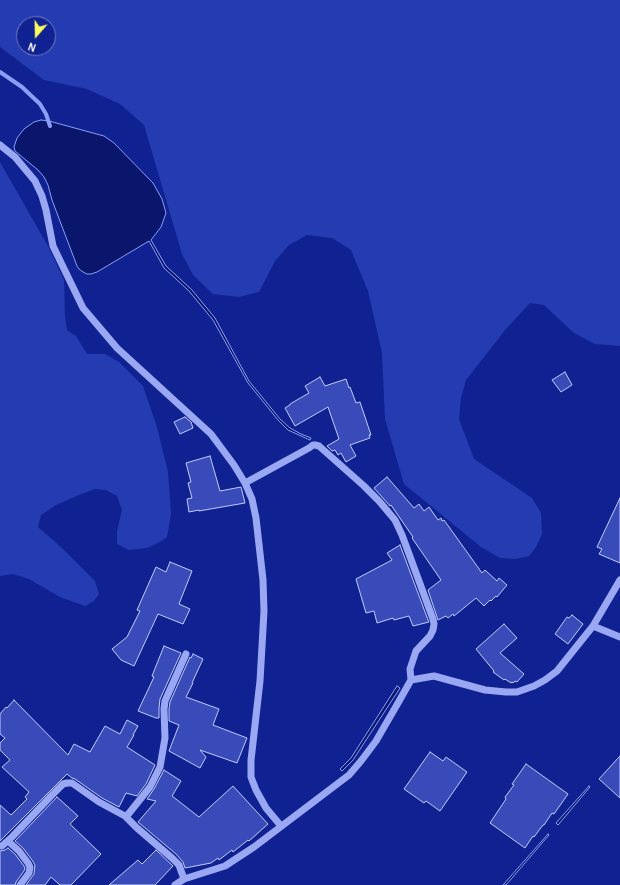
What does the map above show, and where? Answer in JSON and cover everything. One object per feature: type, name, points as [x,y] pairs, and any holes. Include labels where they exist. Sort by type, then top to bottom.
[{"type":"street","points":[[0,145],[15,157],[35,181],[42,196],[46,210],[53,246],[83,308],[116,348],[211,434],[234,465],[245,483],[252,499],[256,518],[263,580],[264,611],[260,681],[251,760],[251,777],[266,808],[281,826]]},
{"type":"street","points":[[175,885],[184,879],[225,866],[254,847],[349,775],[376,741],[411,680],[410,669],[416,652],[430,636],[433,630],[434,624],[430,612],[402,535],[394,520],[364,486],[319,446],[315,444],[245,483]]},
{"type":"street","points":[[411,680],[434,676],[496,692],[517,692],[534,686],[557,671],[593,626],[620,580]]},
{"type":"street","points":[[593,626],[620,637]]},
{"type":"street","points":[[126,817],[150,787],[160,766],[165,738],[165,701],[186,654]]},
{"type":"street","points":[[0,846],[8,841],[63,784],[72,783],[99,802],[126,817],[179,865],[184,879]]},
{"type":"street","points":[[8,841],[19,852],[30,867],[29,873],[20,885]]},
{"type":"shaded area","points":[[0,0],[620,0],[620,346],[595,344],[574,333],[544,305],[530,303],[506,329],[466,380],[461,398],[459,419],[474,459],[532,498],[541,513],[542,534],[536,547],[529,556],[515,559],[500,558],[481,547],[404,484],[385,419],[382,353],[368,291],[351,250],[332,238],[307,235],[289,245],[275,261],[259,292],[239,297],[213,294],[193,275],[182,254],[144,125],[120,104],[87,89],[44,80],[0,47]]},
{"type":"shaded area","points":[[41,120],[104,136],[114,143],[153,183],[162,199],[166,213],[161,227],[151,240],[166,266],[192,290],[215,318],[249,381],[280,419],[290,428],[311,438],[310,440],[288,430],[248,383],[213,320],[189,291],[164,268],[149,241],[97,272],[87,274],[79,269],[44,177],[38,170],[15,151],[14,147],[17,138],[24,129],[34,122]]},
{"type":"shaded area","points":[[0,162],[49,248],[64,280],[65,317],[67,330],[76,336],[87,354],[105,354],[119,362],[143,386],[157,427],[168,472],[171,514],[167,537],[147,548],[129,550],[117,544],[117,531],[122,510],[117,496],[106,490],[95,489],[79,495],[56,505],[41,515],[38,527],[63,549],[95,581],[99,594],[94,601],[85,606],[60,597],[29,579],[13,574],[0,576]]},
{"type":"shaded area","points":[[397,686],[400,688],[353,760],[342,771],[340,769],[351,758]]},
{"type":"shaded area","points":[[589,786],[590,787],[558,825],[556,823]]},
{"type":"shaded area","points":[[548,834],[549,835],[506,885],[503,885]]},
{"type":"building","points":[[565,372],[572,385],[561,392],[552,380]]},
{"type":"building","points":[[320,377],[325,386],[346,379],[356,403],[360,402],[371,435],[369,435],[370,438],[350,445],[356,456],[346,462],[341,453],[338,455],[335,450],[332,451],[327,446],[339,439],[328,407],[295,426],[285,408],[309,393],[305,386]]},
{"type":"building","points":[[185,417],[191,422],[193,428],[180,434],[174,422]]},
{"type":"building","points":[[210,456],[220,491],[241,487],[245,503],[189,512],[187,499],[192,498],[188,483],[191,482],[186,463]]},
{"type":"building","points":[[387,477],[414,508],[419,504],[424,511],[429,507],[438,520],[441,518],[442,521],[444,520],[482,573],[485,570],[497,581],[499,578],[507,585],[497,597],[496,596],[491,601],[490,600],[484,606],[476,598],[454,616],[453,614],[448,618],[446,616],[438,620],[428,590],[441,580],[391,505],[390,506],[374,488]]},
{"type":"building","points":[[620,498],[620,563],[599,554],[602,549],[597,547]]},
{"type":"building","points":[[400,545],[429,622],[413,626],[409,616],[394,620],[393,618],[377,623],[374,611],[366,613],[356,579],[392,560],[387,553]]},
{"type":"building","points":[[170,562],[192,571],[179,604],[190,609],[183,624],[158,614],[134,666],[121,660],[112,649],[127,637],[140,611],[137,610],[156,567],[166,572]]},
{"type":"building","points":[[572,615],[583,624],[568,644],[555,634],[567,617],[569,618]]},
{"type":"building","points":[[504,624],[517,638],[500,653],[524,674],[517,682],[515,681],[513,683],[505,679],[504,680],[493,672],[494,671],[476,649]]},
{"type":"building","points":[[164,646],[181,653],[160,699],[159,718],[156,718],[138,711],[154,677],[152,676]]},
{"type":"building","points":[[193,654],[203,659],[186,697],[219,709],[213,725],[247,738],[237,763],[200,750],[206,757],[200,768],[169,751],[179,725],[169,721],[170,702],[190,657],[191,658]]},
{"type":"building","points":[[14,700],[68,755],[74,744],[90,752],[105,726],[120,734],[127,720],[138,726],[127,747],[155,765],[146,784],[137,796],[126,793],[119,807],[102,798],[67,774],[0,841],[0,805],[11,815],[27,799],[25,797],[29,792],[2,767],[10,760],[0,750],[0,743],[5,738],[0,734],[0,714]]},
{"type":"building","points":[[430,752],[443,761],[446,757],[467,772],[440,811],[426,801],[424,803],[404,789]]},
{"type":"building","points":[[620,756],[620,798],[599,779]]},
{"type":"building","points":[[526,764],[568,794],[554,814],[552,813],[525,848],[490,823],[506,799],[505,797],[514,785],[512,784]]},
{"type":"building","points":[[164,770],[181,781],[172,796],[199,817],[233,786],[268,824],[249,841],[248,840],[233,852],[232,850],[219,860],[218,858],[211,863],[185,868],[183,862],[176,854],[138,822],[156,801],[147,799]]},
{"type":"building","points":[[57,797],[78,816],[70,824],[101,854],[71,885],[60,885],[51,877],[45,885],[26,885],[34,874],[35,865],[23,848],[15,841]]},
{"type":"building","points":[[8,848],[15,854],[25,868],[15,885],[0,885],[0,851]]},
{"type":"building","points":[[156,850],[173,866],[155,885],[109,885],[138,860],[142,864]]},
{"type":"waterway","points":[[0,72],[22,87],[40,104],[46,114],[50,126]]}]
